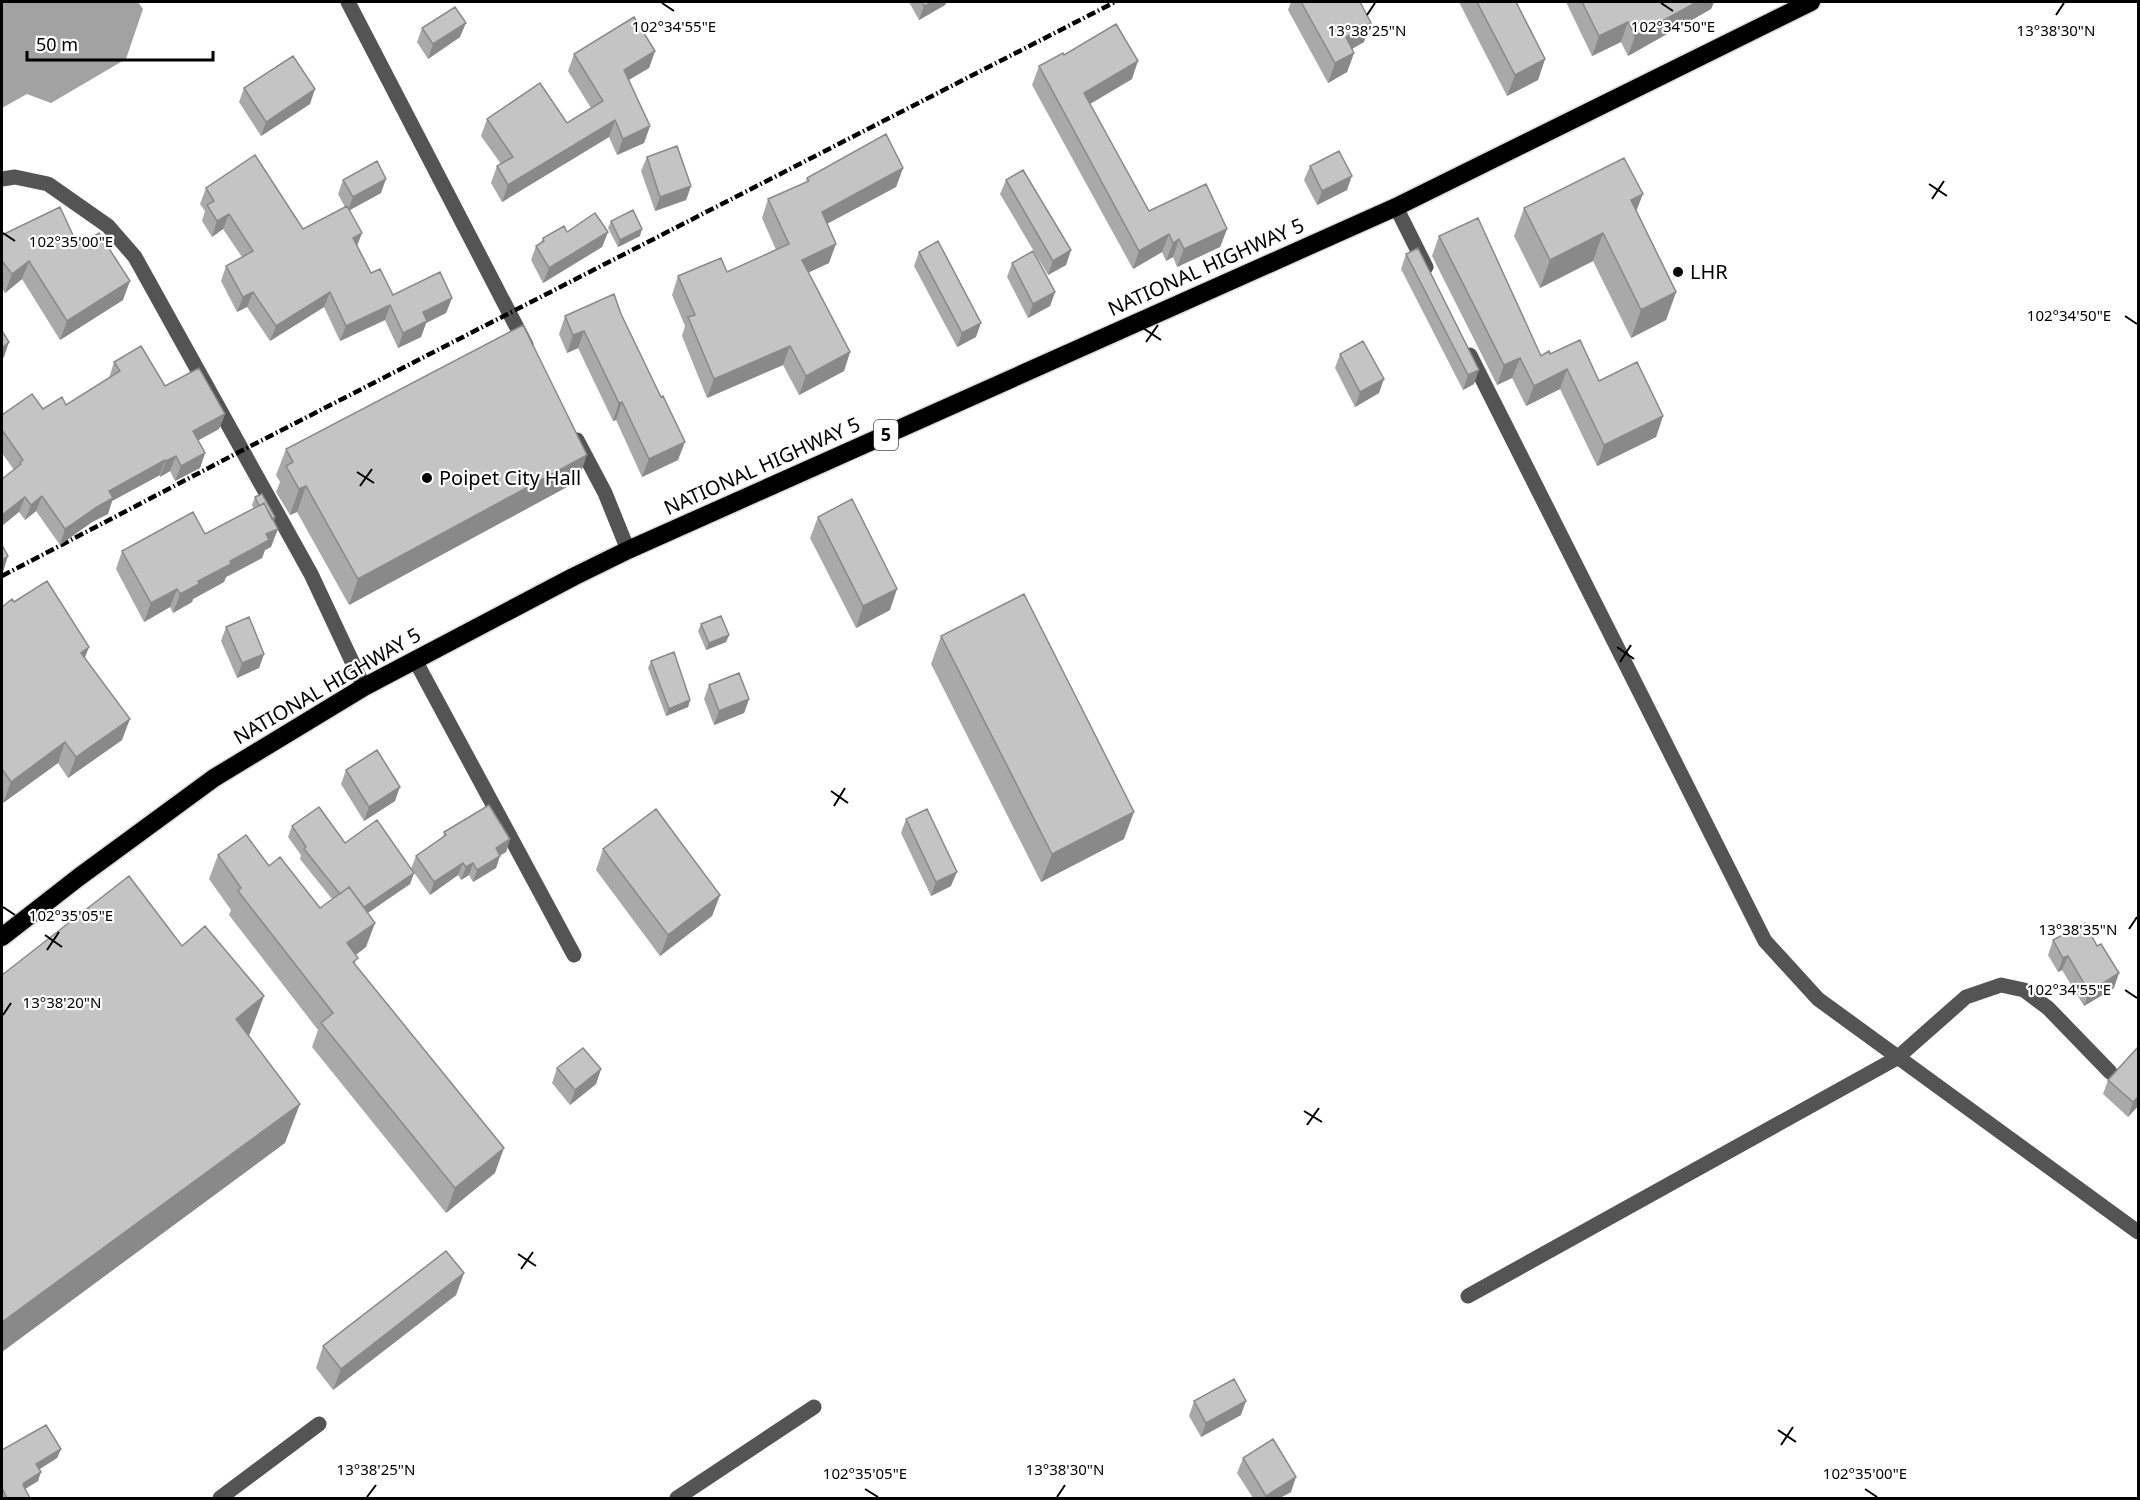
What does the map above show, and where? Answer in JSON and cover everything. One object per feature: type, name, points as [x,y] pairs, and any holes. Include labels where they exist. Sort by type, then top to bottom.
[{"type":"highway","name":"NATIONAL HIGHWAY 5","points":[[2,937],[79,877],[214,778],[364,687],[627,550],[1396,207],[1811,2]]},
{"type":"street","points":[[348,2],[532,355]]},
{"type":"street","points":[[2,179],[15,177],[48,184],[108,226],[135,257],[311,574],[364,687]]},
{"type":"street","points":[[1396,207],[1433,281]]},
{"type":"street","points":[[1465,344],[1765,941],[1818,999],[2139,1232]]},
{"type":"street","points":[[571,429],[604,493],[627,550]]},
{"type":"street","points":[[416,660],[574,955]]},
{"type":"street","points":[[1468,1296],[1897,1058],[1966,997],[2001,986],[2024,990],[2048,1008],[2110,1072]]},
{"type":"street","points":[[676,1498],[814,1407]]},
{"type":"street","points":[[220,1498],[319,1424]]},
{"type":"shaded area","points":[[2,2],[138,2],[143,9],[126,59],[51,103],[27,94],[2,108]]},
{"type":"building","points":[[1301,2],[1360,2],[1371,23],[1346,37],[1354,53],[1335,63]]},
{"type":"building","points":[[1477,2],[1516,2],[1545,59],[1515,75]]},
{"type":"building","points":[[1582,2],[1697,2],[1635,36],[1628,22],[1599,36]]},
{"type":"building","points":[[455,7],[466,23],[433,44],[422,28]]},
{"type":"building","points":[[634,17],[655,51],[624,70],[650,126],[623,139],[615,120],[508,185],[497,166],[513,157],[487,119],[540,83],[567,123],[603,101],[574,54]]},
{"type":"building","points":[[1116,24],[1138,61],[1084,93],[1149,211],[1206,184],[1227,229],[1184,249],[1179,239],[1173,243],[1169,234],[1139,251],[1039,66],[1063,53],[1064,55]]},
{"type":"building","points":[[293,56],[315,89],[266,122],[244,88]]},
{"type":"building","points":[[886,134],[903,168],[822,212],[836,244],[802,260],[850,352],[806,376],[790,346],[714,379],[688,317],[695,315],[678,276],[721,258],[727,272],[789,244],[768,199],[809,181],[807,178]]},
{"type":"building","points":[[677,146],[691,186],[660,197],[647,157]]},
{"type":"building","points":[[1339,151],[1352,176],[1322,191],[1310,166]]},
{"type":"building","points":[[255,155],[303,229],[347,206],[362,233],[353,238],[371,273],[380,269],[393,295],[440,272],[452,298],[423,312],[427,321],[403,333],[390,305],[346,326],[330,292],[276,326],[253,292],[243,297],[226,266],[253,251],[229,214],[217,221],[207,205],[214,201],[206,188]]},
{"type":"building","points":[[1624,158],[1643,194],[1631,200],[1676,292],[1641,310],[1603,233],[1550,260],[1524,208]]},
{"type":"building","points":[[377,161],[386,179],[353,197],[343,180]]},
{"type":"building","points":[[1023,170],[1071,250],[1053,261],[1006,180]]},
{"type":"building","points":[[60,207],[78,246],[99,233],[130,281],[67,321],[29,261],[12,274],[2,261],[2,235]]},
{"type":"building","points":[[633,210],[642,229],[620,240],[611,221]]},
{"type":"building","points":[[595,213],[608,232],[549,268],[536,246],[544,241],[543,238],[564,226],[567,232]]},
{"type":"building","points":[[1478,218],[1541,356],[1580,340],[1599,381],[1637,362],[1663,416],[1604,445],[1567,369],[1534,386],[1520,358],[1504,365],[1439,236]]},
{"type":"building","points":[[938,241],[981,323],[962,333],[919,252]]},
{"type":"building","points":[[1418,248],[1479,370],[1468,375],[1406,254]]},
{"type":"building","points":[[1033,251],[1055,292],[1033,304],[1012,263]]},
{"type":"building","points":[[614,294],[621,314],[685,442],[649,459],[584,331],[573,335],[565,316]]},
{"type":"building","name":"Poipet City Hall","points":[[523,325],[587,455],[358,579],[306,486],[299,489],[286,466],[293,462],[286,449]]},
{"type":"building","points":[[2,331],[9,342],[2,348]]},
{"type":"building","points":[[1363,341],[1384,379],[1360,392],[1340,354]]},
{"type":"building","points":[[141,346],[165,386],[199,368],[225,414],[193,431],[205,453],[181,466],[176,456],[165,460],[109,491],[113,498],[65,529],[42,496],[31,505],[25,497],[2,515],[2,479],[23,460],[2,430],[2,415],[32,394],[43,409],[62,397],[66,405],[120,371],[114,362]]},
{"type":"building","points":[[262,494],[275,517],[272,519],[264,503],[259,506],[255,497]]},
{"type":"building","points":[[852,499],[897,589],[863,606],[818,517]]},
{"type":"building","points":[[264,503],[278,529],[266,534],[269,540],[198,581],[199,584],[180,594],[177,589],[151,603],[122,551],[193,512],[205,534]]},
{"type":"building","points":[[2,545],[8,556],[2,560]]},
{"type":"building","points":[[47,581],[89,647],[81,653],[130,719],[76,757],[65,742],[11,782],[2,769],[2,607],[12,599],[14,602]]},
{"type":"building","points":[[1024,594],[1134,812],[1052,854],[941,636]]},
{"type":"building","points":[[721,616],[729,635],[709,643],[701,624]]},
{"type":"building","points":[[249,617],[264,654],[242,663],[226,627]]},
{"type":"building","points":[[674,652],[690,700],[669,709],[651,661]]},
{"type":"building","points":[[739,673],[749,699],[719,711],[709,685]]},
{"type":"building","points":[[377,750],[400,787],[369,807],[346,770]]},
{"type":"building","points":[[489,805],[510,839],[496,848],[500,856],[477,870],[473,863],[466,867],[463,863],[434,882],[416,856],[446,835],[444,832]]},
{"type":"building","points":[[319,807],[345,843],[377,820],[414,873],[364,907],[349,887],[340,894],[304,849],[306,847],[292,826]]},
{"type":"building","points":[[656,809],[720,895],[668,935],[603,849]]},
{"type":"building","points":[[927,809],[957,872],[936,882],[906,819]]},
{"type":"building","points":[[246,835],[269,866],[280,857],[320,908],[349,887],[375,923],[347,943],[358,958],[353,962],[504,1148],[455,1188],[321,1023],[333,1013],[238,891],[241,888],[218,855]]},
{"type":"building","points":[[129,876],[182,946],[205,926],[264,996],[236,1019],[300,1104],[2,1322],[2,975]]},
{"type":"building","points":[[2085,923],[2097,946],[2101,944],[2119,973],[2089,992],[2068,956],[2063,958],[2053,940]]},
{"type":"building","points":[[2139,1046],[2139,1096],[2133,1102],[2108,1080]]},
{"type":"building","points":[[583,1048],[601,1069],[575,1090],[557,1068]]},
{"type":"building","points":[[446,1251],[464,1273],[341,1369],[323,1346]]},
{"type":"building","points":[[1234,1379],[1246,1401],[1206,1423],[1194,1401]]},
{"type":"building","points":[[46,1425],[61,1449],[36,1464],[41,1472],[23,1485],[30,1498],[7,1498],[2,1488],[2,1450]]},
{"type":"building","points":[[1273,1439],[1296,1477],[1266,1496],[1243,1458]]},
{"type":"railway","points":[[2,576],[1115,2]]},
{"type":"place","name":"LHR","points":[[1678,272]]},
{"type":"place","name":"Poipet City Hall","points":[[427,478]]}]
